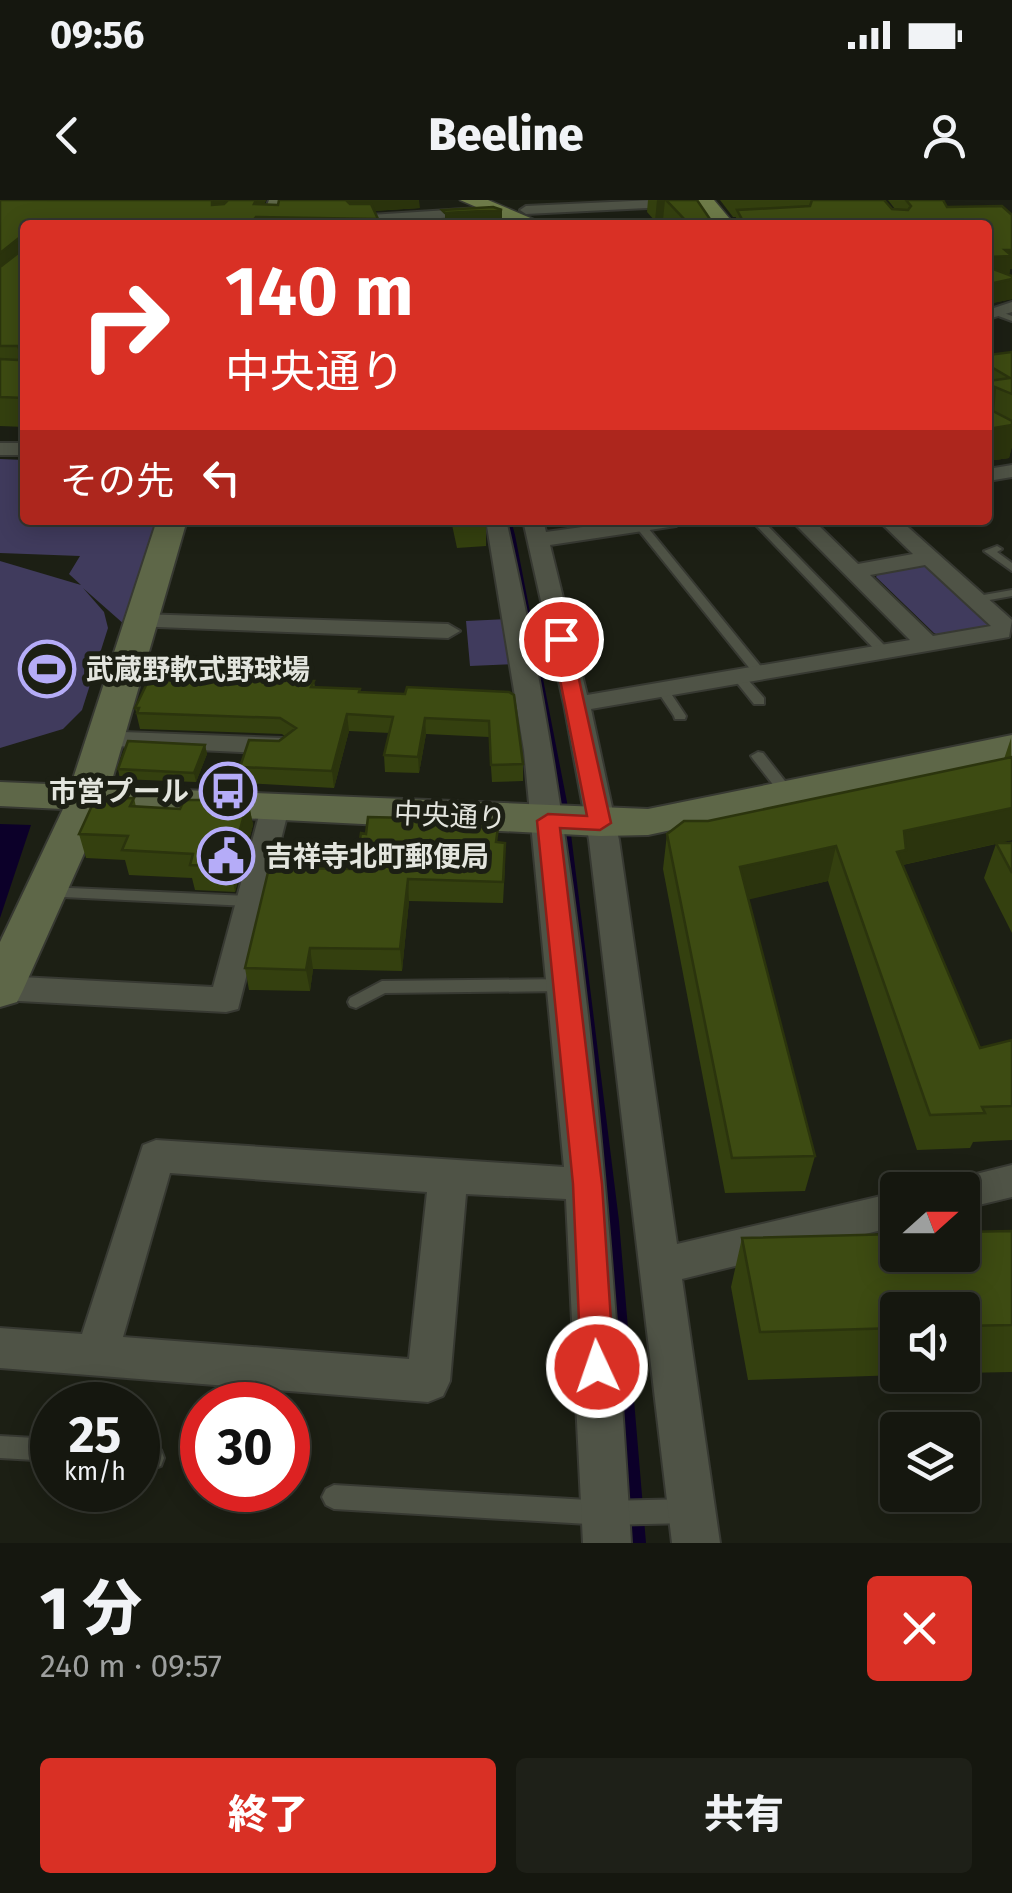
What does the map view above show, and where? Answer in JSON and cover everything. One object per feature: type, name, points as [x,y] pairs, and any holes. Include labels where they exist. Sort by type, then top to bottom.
[{"type":"main road","points":[[470,200],[502,212],[528,212]]},
{"type":"main road","points":[[694,201],[717,220]]},
{"type":"street","points":[[528,212],[694,201]]},
{"type":"street","points":[[403,220],[502,212]]},
{"type":"street","points":[[170,525],[86,798],[48,892],[2,983],[226,1000],[248,901],[275,808]]},
{"type":"street","points":[[497,525],[520,700],[573,822],[660,1266],[694,1527]]},
{"type":"street","points":[[606,1528],[587,1184],[566,985],[577,704],[535,530],[640,525]]},
{"type":"street","points":[[806,525],[927,643]]},
{"type":"street","points":[[577,704],[1009,630],[894,525]]},
{"type":"street","points":[[853,571],[931,558]]},
{"type":"street","points":[[140,621],[448,631]]},
{"type":"street","points":[[124,740],[282,746]]},
{"type":"street","name":"中央通り","points":[[0,794],[573,822],[648,822],[1012,746]]},
{"type":"street","points":[[97,1353],[156,1156],[448,1178],[587,1184]]},
{"type":"street","points":[[0,1348],[428,1380],[448,1178]]},
{"type":"street","points":[[980,1189],[1012,1181]]},
{"type":"street","points":[[660,1266],[880,1212]]},
{"type":"lane","points":[[640,525],[749,674],[759,701]]},
{"type":"lane","points":[[761,525],[882,650]]},
{"type":"lane","points":[[996,549],[989,550],[1012,568]]},
{"type":"lane","points":[[978,599],[1012,593]]},
{"type":"lane","points":[[662,689],[680,716]]},
{"type":"lane","points":[[758,756],[786,794]]},
{"type":"lane","points":[[48,892],[248,901]]},
{"type":"lane","points":[[356,1002],[382,987],[566,985]]},
{"type":"lane","points":[[0,1446],[30,1448]]},
{"type":"lane","points":[[334,1497],[606,1528],[674,1514],[694,1527]]},
{"type":"shaded area","name":"武蔵野軟式野球場","points":[[0,459],[20,460],[20,525],[160,525],[125,625],[83,588],[104,612],[108,628],[82,710],[63,729],[0,748],[0,561],[81,585],[69,574],[80,556],[0,553]]},
{"type":"shaded area","points":[[505,525],[512,525],[515,535],[567,802],[619,1221],[646,1543],[628,1543]]},
{"type":"shaded area","points":[[923,564],[992,627],[941,636],[934,633],[876,577],[879,572]]},
{"type":"shaded area","points":[[508,619],[514,664],[470,666],[466,621]]},
{"type":"shaded area","points":[[0,824],[31,825],[0,918]]},
{"type":"building","points":[[0,200],[212,200],[212,205],[228,200],[256,200],[254,204],[278,205],[279,200],[346,200],[350,204],[371,204],[378,219],[20,220],[20,242],[19,238],[0,253]]},
{"type":"building","points":[[666,200],[697,200],[711,220],[685,220]]},
{"type":"building","points":[[812,200],[884,200],[892,209],[908,210],[911,206],[906,200],[943,200],[947,207],[1002,206],[1012,215],[1012,250],[1005,250],[1012,256],[992,257],[992,220],[742,220],[737,210],[810,206]]},
{"type":"building","points":[[493,207],[502,210],[442,210]]},
{"type":"building","points":[[20,252],[20,351],[18,346],[0,346],[0,267]]},
{"type":"building","points":[[992,268],[1012,276],[992,283]]},
{"type":"building","points":[[1012,352],[1012,394],[995,387],[993,411],[1012,421],[1012,425],[992,428],[992,380],[1010,378],[992,367],[992,354]]},
{"type":"building","points":[[0,359],[18,360],[20,398],[0,397]]},
{"type":"building","points":[[152,673],[314,681],[311,687],[360,689],[359,692],[405,694],[407,687],[509,692],[514,695],[523,764],[491,765],[489,721],[425,718],[418,757],[384,755],[393,717],[347,714],[332,771],[240,767],[249,740],[279,741],[296,728],[280,718],[137,713],[139,708],[135,708]]},
{"type":"building","points":[[128,741],[205,745],[194,773],[118,769]]},
{"type":"building","points":[[1012,757],[1012,808],[904,831],[906,850],[897,852],[980,1048],[1012,1040],[1012,1106],[982,1107],[985,1113],[930,1115],[836,846],[740,867],[815,1156],[732,1158],[667,834],[684,821],[708,821]]},
{"type":"building","points":[[134,798],[130,806],[180,809],[184,800],[248,800],[230,867],[190,865],[193,854],[122,850],[128,836],[79,834],[95,799]]},
{"type":"building","points":[[368,817],[499,820],[496,842],[505,843],[503,882],[408,879],[400,949],[310,948],[306,970],[245,968],[269,868],[355,869]]},
{"type":"building","points":[[996,843],[1012,843],[1012,873]]},
{"type":"building","points":[[1012,1231],[1012,1325],[980,1326],[980,1292],[880,1292],[880,1329],[760,1332],[742,1238],[880,1234],[880,1272],[980,1272],[980,1232]]},
{"type":"place","name":"武蔵野軟式野球場","points":[[47,669]]},
{"type":"place","name":"市営プール","points":[[228,791]]},
{"type":"place","name":"吉祥寺北町郵便局","points":[[226,856]]},
{"type":"route","points":[[561,639],[600,823],[548,821],[587,1184],[597,1367]]}]
